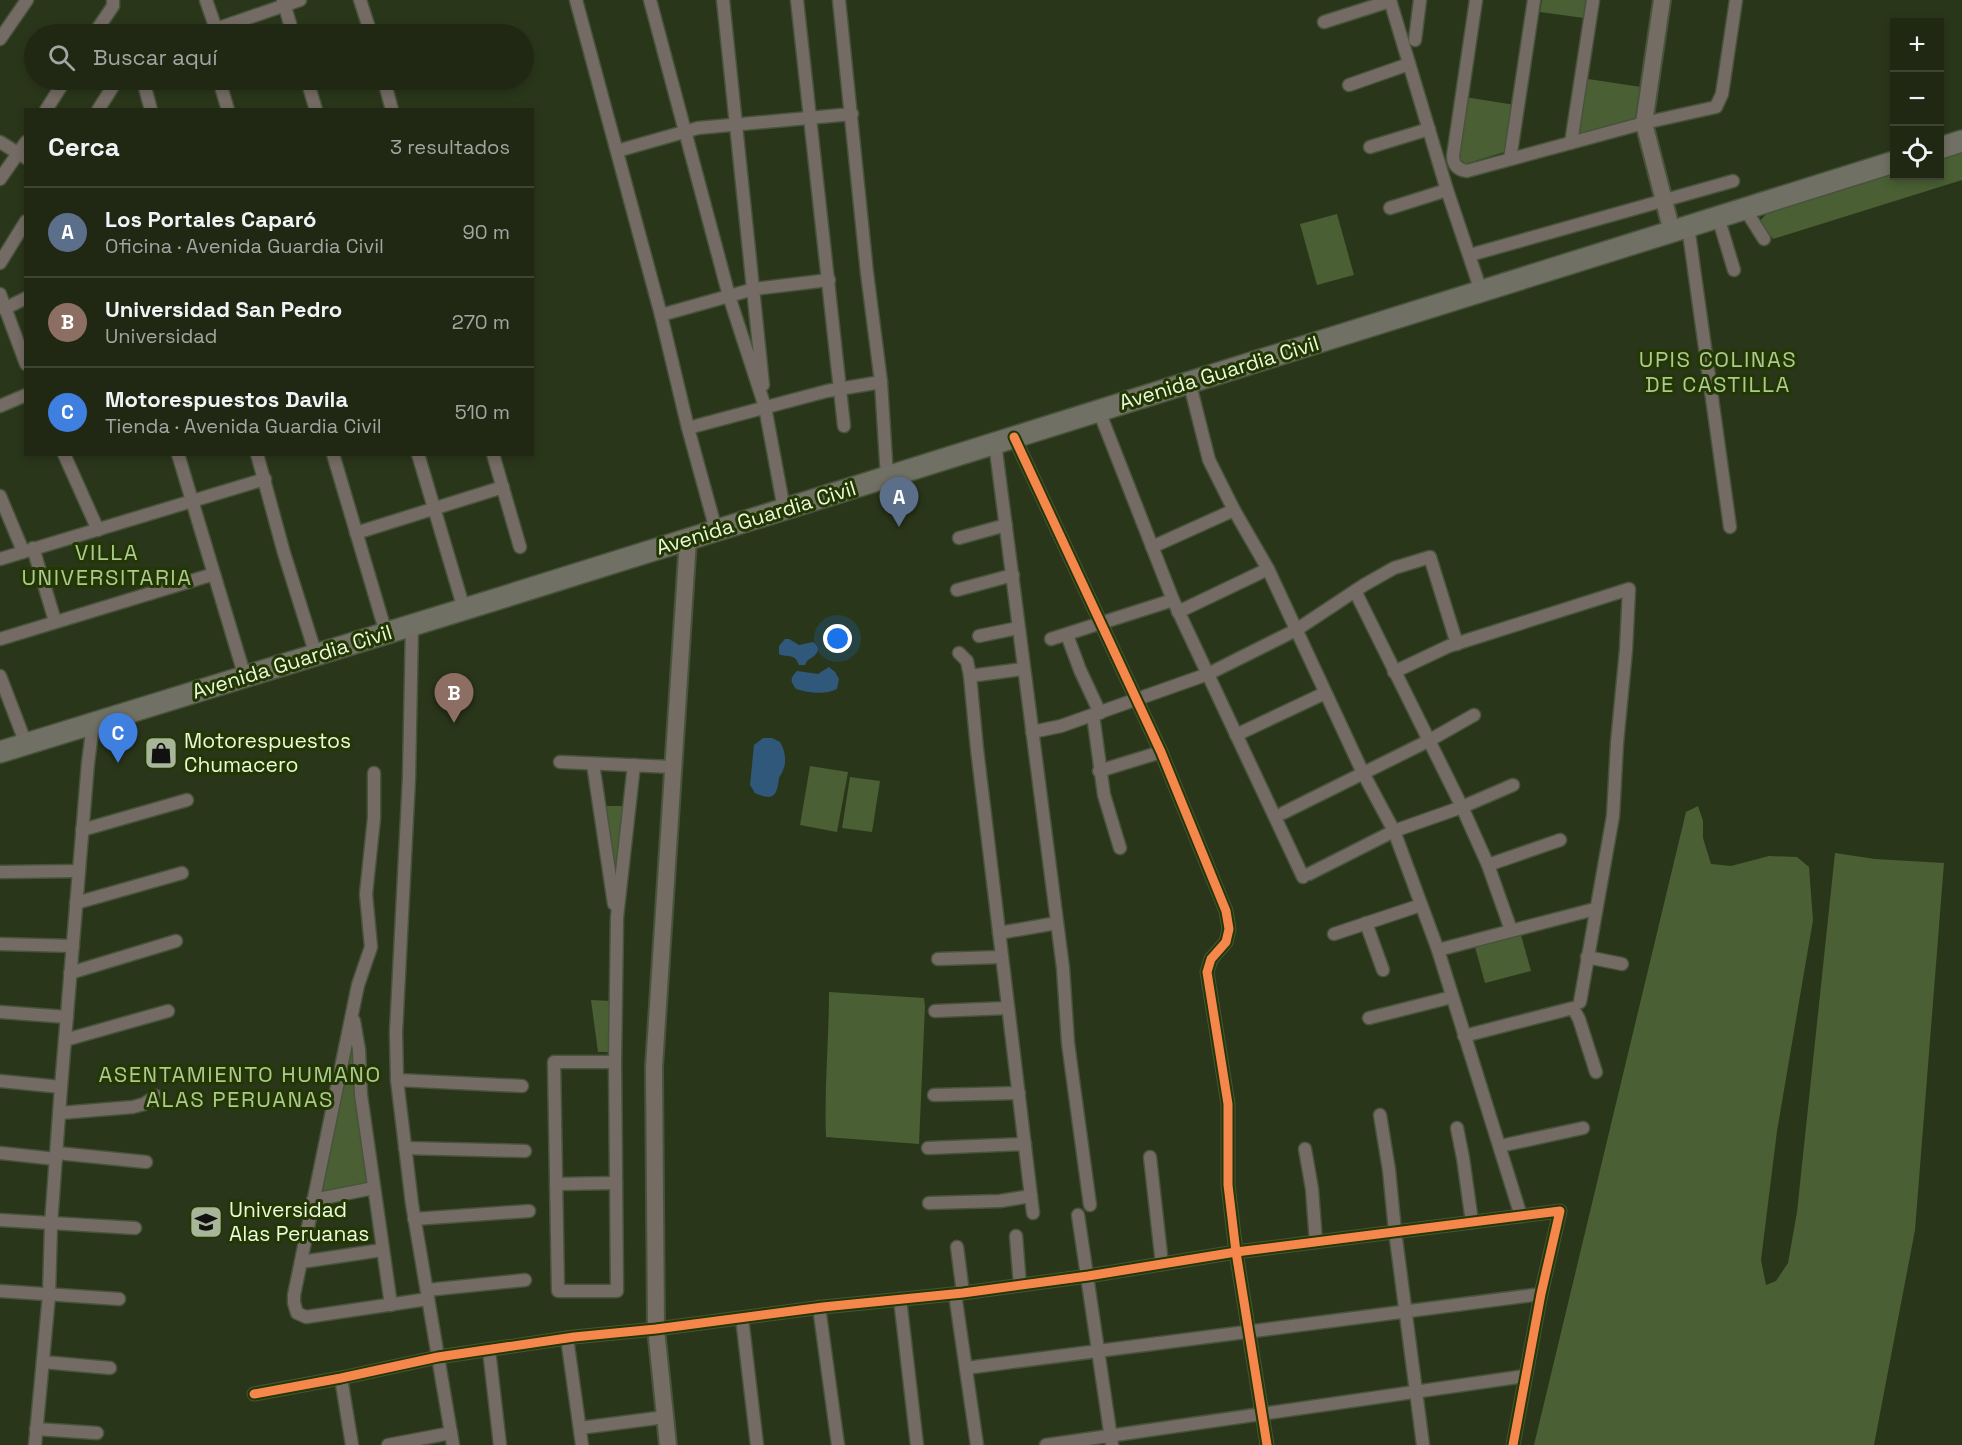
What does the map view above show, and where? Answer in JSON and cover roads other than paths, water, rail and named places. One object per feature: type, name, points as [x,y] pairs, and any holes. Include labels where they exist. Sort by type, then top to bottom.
[{"type":"highway","points":[[1944,147],[1962,141]]},
{"type":"highway","name":"Avenida Guardia Civil","points":[[1,756],[26,744],[1890,163]]},
{"type":"street","points":[[0,39],[27,0]]},
{"type":"street","points":[[101,24],[113,6],[113,0]]},
{"type":"street","points":[[206,0],[210,24]]},
{"type":"street","points":[[230,24],[284,2],[300,0]]},
{"type":"street","points":[[360,0],[367,24]]},
{"type":"street","points":[[576,0],[716,530]]},
{"type":"street","points":[[650,0],[729,296],[765,407]]},
{"type":"street","points":[[723,0],[765,407],[784,509]]},
{"type":"street","points":[[797,0],[844,426]]},
{"type":"street","points":[[839,0],[867,273],[881,382],[887,477]]},
{"type":"street","points":[[1324,22],[1390,0],[1480,291]]},
{"type":"street","points":[[1415,40],[1420,0]]},
{"type":"street","points":[[1476,0],[1452,159],[1457,168],[1467,171],[1649,122],[1716,107],[1722,94],[1736,0]]},
{"type":"street","points":[[1510,159],[1534,0]]},
{"type":"street","points":[[1570,143],[1593,0]]},
{"type":"street","points":[[1662,0],[1649,122],[1669,199],[1681,229],[1730,527]]},
{"type":"street","points":[[1649,122],[1656,96],[1670,0]]},
{"type":"street","points":[[284,2],[290,24]]},
{"type":"street","points":[[1349,85],[1409,64]]},
{"type":"street","points":[[47,108],[59,90]]},
{"type":"street","points":[[99,108],[111,90]]},
{"type":"street","points":[[146,90],[150,108]]},
{"type":"street","points":[[222,90],[227,108]]},
{"type":"street","points":[[310,90],[315,108]]},
{"type":"street","points":[[386,90],[389,108]]},
{"type":"street","points":[[617,151],[684,131],[735,124],[852,114]]},
{"type":"street","points":[[1370,147],[1429,129]]},
{"type":"street","points":[[0,142],[22,156],[0,179]]},
{"type":"street","points":[[1470,255],[1733,181]]},
{"type":"street","points":[[1390,207],[1447,190]]},
{"type":"street","points":[[1745,209],[1764,239]]},
{"type":"street","points":[[1718,217],[1734,270]]},
{"type":"street","points":[[0,263],[24,224]]},
{"type":"street","points":[[661,315],[754,289],[829,280]]},
{"type":"street","points":[[0,294],[2,308],[24,359]]},
{"type":"street","points":[[2,308],[24,299]]},
{"type":"street","points":[[1189,381],[1209,460],[1234,510],[1268,569],[1325,693],[1394,831],[1438,950],[1521,1216]]},
{"type":"street","points":[[688,428],[840,388],[881,382]]},
{"type":"street","points":[[0,406],[24,396]]},
{"type":"street","points":[[1099,411],[1175,606],[1306,875],[1394,831],[1462,807],[1513,785]]},
{"type":"street","points":[[1005,440],[1006,525],[1063,968],[1068,1043],[1090,1205]]},
{"type":"street","points":[[1005,440],[1102,624],[1161,752],[1226,911],[1229,929],[1226,942],[1211,959],[1207,972],[1228,1104],[1228,1185],[1236,1252],[1268,1445]]},
{"type":"street","points":[[65,456],[99,530]]},
{"type":"street","points":[[179,456],[245,677]]},
{"type":"street","points":[[258,456],[284,553],[316,655]]},
{"type":"street","points":[[334,456],[386,633]]},
{"type":"street","points":[[419,456],[464,609]]},
{"type":"street","points":[[494,456],[520,547]]},
{"type":"street","points":[[0,559],[264,479]]},
{"type":"street","points":[[356,533],[502,487]]},
{"type":"street","points":[[0,496],[28,550],[55,621]]},
{"type":"street","points":[[1152,546],[1234,510]]},
{"type":"street","points":[[959,538],[1006,525]]},
{"type":"street","points":[[668,1445],[656,1329],[654,1067],[688,539]]},
{"type":"street","points":[[1032,732],[1061,726],[1208,674],[1296,630],[1394,568],[1430,556],[1457,644]]},
{"type":"street","points":[[1051,639],[1175,606],[1268,569]]},
{"type":"street","points":[[0,639],[214,574]]},
{"type":"street","points":[[957,590],[1013,575]]},
{"type":"street","points":[[1394,672],[1457,644],[1629,589],[1613,816],[1580,1002]]},
{"type":"street","points":[[1355,591],[1462,807],[1488,865],[1511,930]]},
{"type":"street","points":[[388,1445],[452,1439],[414,1219],[397,1080],[396,1032],[409,778],[412,625]]},
{"type":"street","points":[[979,636],[1018,628]]},
{"type":"street","points":[[1067,634],[1096,714],[1099,771],[1120,848]]},
{"type":"street","points":[[958,652],[967,661],[970,676],[976,749],[1033,1213]]},
{"type":"street","points":[[970,676],[1023,669]]},
{"type":"street","points":[[0,676],[26,744]]},
{"type":"street","points":[[1236,735],[1325,693]]},
{"type":"street","points":[[1283,813],[1430,740],[1474,715]]},
{"type":"street","points":[[35,1445],[49,1295],[51,1224],[70,973],[93,724]]},
{"type":"street","points":[[1099,771],[1161,752]]},
{"type":"street","points":[[560,762],[673,767]]},
{"type":"street","points":[[593,764],[617,917]]},
{"type":"street","points":[[615,1062],[554,1062],[558,1291],[617,1291],[615,1062],[617,917],[633,765]]},
{"type":"street","points":[[374,773],[374,818],[366,894],[371,947],[358,984],[300,1262],[294,1295],[295,1308],[299,1316],[314,1317],[391,1305],[428,1294],[525,1280]]},
{"type":"street","points":[[82,830],[187,800]]},
{"type":"street","points":[[1488,865],[1560,840]]},
{"type":"street","points":[[0,872],[79,871]]},
{"type":"street","points":[[76,903],[182,873]]},
{"type":"street","points":[[1334,934],[1421,905]]},
{"type":"street","points":[[1438,950],[1595,909]]},
{"type":"street","points":[[999,933],[1057,923]]},
{"type":"street","points":[[1366,923],[1383,970]]},
{"type":"street","points":[[70,973],[176,941]]},
{"type":"street","points":[[0,944],[73,946]]},
{"type":"street","points":[[938,959],[1002,957]]},
{"type":"street","points":[[1587,957],[1622,964]]},
{"type":"street","points":[[1369,1018],[1452,997]]},
{"type":"street","points":[[934,1011],[1008,1008]]},
{"type":"street","points":[[1464,1036],[1573,1008],[1579,1019],[1596,1072]]},
{"type":"street","points":[[65,1040],[168,1011]]},
{"type":"street","points":[[0,1012],[67,1017]]},
{"type":"street","points":[[352,1014],[359,1050],[361,1095],[391,1305]]},
{"type":"street","points":[[397,1080],[522,1086]]},
{"type":"street","points":[[0,1081],[61,1087]]},
{"type":"street","points":[[934,1095],[1019,1093]]},
{"type":"street","points":[[60,1113],[133,1107],[144,1104],[156,1096]]},
{"type":"street","points":[[1380,1115],[1389,1170],[1423,1445]]},
{"type":"street","points":[[1457,1128],[1472,1222]]},
{"type":"street","points":[[1500,1146],[1583,1128]]},
{"type":"street","points":[[928,1148],[1025,1144]]},
{"type":"street","points":[[405,1148],[525,1151]]},
{"type":"street","points":[[1305,1149],[1312,1189],[1316,1242]]},
{"type":"street","points":[[0,1153],[146,1162]]},
{"type":"street","points":[[1150,1157],[1162,1264]]},
{"type":"street","points":[[556,1184],[616,1183]]},
{"type":"street","points":[[313,1200],[374,1188]]},
{"type":"street","points":[[929,1203],[1000,1201],[1031,1196]]},
{"type":"street","points":[[414,1219],[529,1211]]},
{"type":"street","points":[[254,1394],[438,1357],[567,1338],[656,1329],[819,1307],[959,1293],[1088,1276],[1236,1252],[1560,1211],[1541,1294],[1513,1445]]},
{"type":"street","points":[[1078,1215],[1112,1441]]},
{"type":"street","points":[[0,1220],[135,1228]]},
{"type":"street","points":[[1016,1236],[1020,1285]]},
{"type":"street","points":[[957,1247],[966,1368],[977,1445],[970,1445]]},
{"type":"street","points":[[300,1262],[382,1250]]},
{"type":"street","points":[[0,1291],[119,1299]]},
{"type":"street","points":[[966,1368],[1541,1294]]},
{"type":"street","points":[[900,1299],[917,1445]]},
{"type":"street","points":[[819,1307],[838,1445]]},
{"type":"street","points":[[742,1318],[757,1445]]},
{"type":"street","points":[[567,1338],[582,1445]]},
{"type":"street","points":[[489,1350],[500,1445]]},
{"type":"street","points":[[43,1362],[110,1368]]},
{"type":"street","points":[[1046,1445],[1112,1441],[1264,1414],[1525,1376]]},
{"type":"street","points":[[341,1378],[351,1445]]},
{"type":"street","points":[[580,1428],[665,1417]]},
{"type":"street","points":[[36,1429],[97,1433]]},
{"type":"water","points":[[785,639],[799,645],[813,642],[818,651],[805,665],[799,665],[793,657],[779,654],[779,646]]},
{"type":"water","points":[[829,667],[839,679],[837,689],[822,693],[812,692],[796,689],[793,684],[792,678],[797,671],[818,674]]},
{"type":"water","points":[[763,738],[772,738],[780,742],[785,756],[776,793],[770,797],[755,793],[750,785],[754,745]]},
{"type":"place","name":"Los Portales Caparó","points":[[899,527]]},
{"type":"place","name":"Universidad San Pedro","points":[[454,723]]},
{"type":"place","name":"Motorespuestos Chumacero","points":[[161,753]]},
{"type":"place","name":"Motorespuestos Davila","points":[[118,763]]},
{"type":"place","name":"Universidad Alas Peruanas","points":[[206,1222]]},
{"type":"district","name":"UPIS COLINAS DE CASTILLA","points":[[1718,372]]},
{"type":"district","name":"VILLA UNIVERSITARIA","points":[[107,564]]},
{"type":"district","name":"ASENTAMIENTO HUMANO ALAS PERUANAS","points":[[240,1086]]}]
